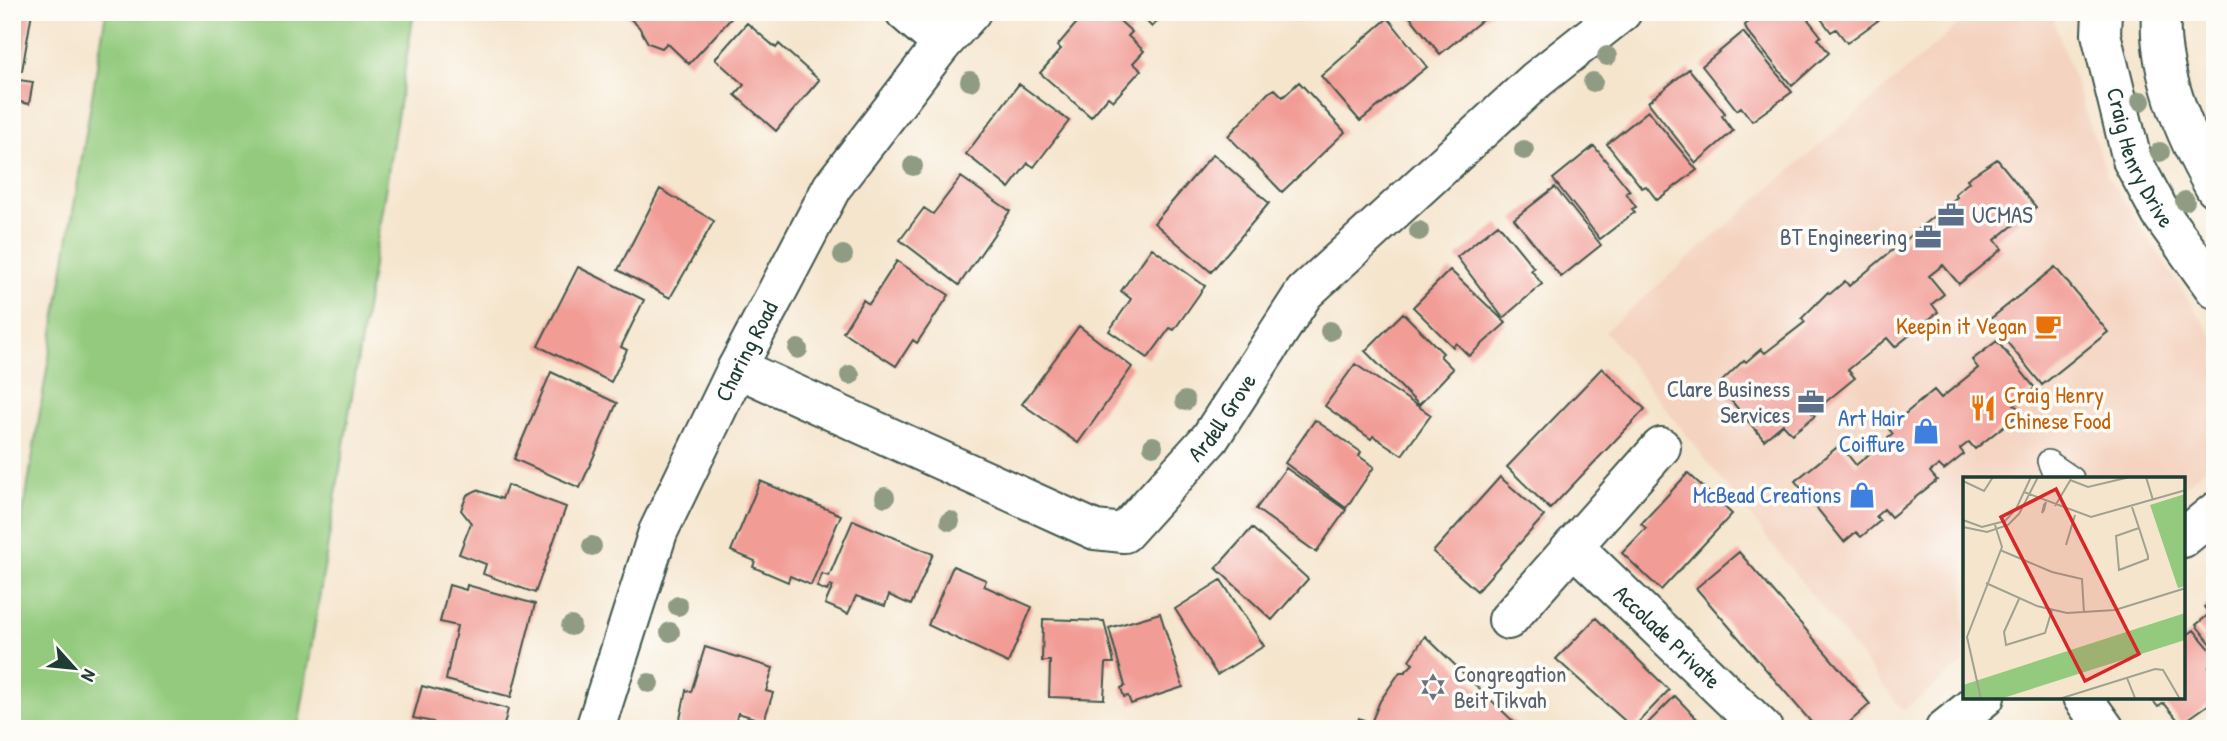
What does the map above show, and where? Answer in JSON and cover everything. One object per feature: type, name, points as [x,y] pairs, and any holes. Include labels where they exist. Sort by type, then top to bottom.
[{"type":"street","points":[[905,12],[942,44]]},
{"type":"street","name":"Charing Road","points":[[595,729],[658,532],[737,368],[832,187],[942,44],[971,12]]},
{"type":"street","name":"Ardell Grove","points":[[737,368],[1095,530],[1124,533],[1210,438],[1304,293],[1535,80],[1622,12]]},
{"type":"street","name":"Craig Henry Drive","points":[[2102,12],[2101,34],[2132,160],[2161,214],[2215,289]]},
{"type":"street","points":[[2161,12],[2164,61],[2180,115],[2215,188]]},
{"type":"street","points":[[1508,620],[1661,447]]},
{"type":"street","points":[[2185,536],[2215,512]]},
{"type":"street","name":"Accolade Private","points":[[1573,546],[1763,729]]},
{"type":"street","points":[[1945,729],[1982,699]]},
{"type":"street","points":[[2083,699],[2105,729]]},
{"type":"lane","points":[[2055,477],[2048,461],[2072,477]]},
{"type":"shaded area","points":[[1973,12],[2051,12],[2107,175],[2215,340],[2215,460],[2185,484],[2185,477],[1963,477],[1963,663],[1903,711],[1605,331]]},
{"type":"green space","points":[[106,12],[414,12],[298,729],[12,729],[12,581]]},
{"type":"building","points":[[12,12],[32,12],[22,71],[12,70]]},
{"type":"building","points":[[623,12],[737,12],[689,64],[667,43],[662,48],[648,43],[639,27]]},
{"type":"building","points":[[1086,12],[1101,12],[1106,17],[1110,12],[1132,32],[1128,36],[1144,51],[1133,63],[1141,70],[1113,101],[1108,97],[1091,117],[1040,73],[1061,49],[1057,46]]},
{"type":"building","points":[[1137,12],[1166,12],[1152,27]]},
{"type":"building","points":[[1406,12],[1492,12],[1440,54]]},
{"type":"building","points":[[1761,12],[1802,12],[1821,36],[1818,39],[1829,53],[1792,86],[1747,31],[1745,25]]},
{"type":"building","points":[[1816,12],[1887,14],[1847,43],[1836,29],[1831,32]]},
{"type":"building","points":[[1388,18],[1427,67],[1360,121],[1321,76]]},
{"type":"building","points":[[747,23],[776,48],[779,44],[819,80],[776,131],[735,95],[744,85],[715,59]]},
{"type":"building","points":[[1743,32],[1792,92],[1752,121],[1741,107],[1737,110],[1702,66]]},
{"type":"building","points":[[1689,69],[1725,113],[1722,116],[1733,131],[1696,163],[1648,102]]},
{"type":"building","points":[[12,79],[33,82],[29,104],[15,101],[12,107]]},
{"type":"building","points":[[1299,82],[1345,132],[1282,192],[1228,136],[1268,93],[1275,89],[1283,97]]},
{"type":"building","points":[[1019,84],[1069,121],[1034,167],[1028,163],[1009,188],[966,154]]},
{"type":"building","points":[[1648,111],[1697,170],[1657,200],[1646,186],[1642,188],[1607,144]]},
{"type":"building","points":[[1594,146],[1630,191],[1626,193],[1636,207],[1632,209],[1635,212],[1600,239],[1553,179]]},
{"type":"building","points":[[1213,154],[1269,203],[1211,272],[1154,223]]},
{"type":"building","points":[[1997,159],[2036,207],[1995,240],[2002,249],[1959,284],[1943,265],[1929,276],[1944,294],[1932,304],[1938,312],[1895,347],[1887,338],[1848,370],[1855,378],[1812,413],[1815,416],[1792,434],[1783,424],[1764,440],[1718,385],[1744,360],[1746,362],[1761,349],[1765,353],[1805,322],[1802,318],[1828,292],[1830,294],[1845,281],[1849,286],[1957,197],[1955,194],[1969,182],[1967,179]]},
{"type":"building","points":[[961,177],[1010,211],[959,285],[900,240],[924,208],[933,214]]},
{"type":"building","points":[[1555,187],[1601,245],[1561,277],[1514,219]]},
{"type":"building","points":[[660,189],[714,221],[670,298],[618,270]]},
{"type":"building","points":[[1498,224],[1534,268],[1531,270],[1542,284],[1503,318],[1457,257]]},
{"type":"building","points":[[1152,248],[1205,286],[1174,330],[1170,328],[1148,358],[1109,331],[1131,299],[1121,291]]},
{"type":"building","points":[[897,261],[949,295],[917,343],[913,340],[896,366],[843,332],[863,300],[869,304]]},
{"type":"building","points":[[578,267],[644,300],[621,347],[627,350],[611,382],[538,346]]},
{"type":"building","name":"Keepin it Vegan","points":[[2055,267],[2108,332],[2042,385],[1989,320]]},
{"type":"building","points":[[1450,270],[1506,323],[1469,356],[1456,343],[1453,347],[1413,307]]},
{"type":"building","points":[[1403,313],[1443,353],[1440,356],[1453,369],[1419,405],[1365,351]]},
{"type":"building","points":[[1079,326],[1132,367],[1078,443],[1022,404]]},
{"type":"building","points":[[1997,341],[2035,388],[2014,404],[2021,412],[1975,449],[1969,442],[1960,449],[1964,454],[1944,470],[1939,465],[1930,472],[1937,480],[1891,517],[1884,509],[1876,516],[1880,521],[1861,537],[1856,532],[1844,542],[1795,481],[1840,445],[1856,465],[1893,434],[1888,428],[1934,390],[1941,398],[1978,368],[1972,360]]},
{"type":"building","points":[[1355,364],[1431,415],[1402,455],[1373,436],[1371,439],[1325,406]]},
{"type":"building","points":[[1602,368],[1645,409],[1550,509],[1507,467]]},
{"type":"building","points":[[551,372],[617,403],[580,488],[514,459]]},
{"type":"building","points":[[1315,420],[1361,452],[1359,456],[1374,467],[1346,508],[1285,463]]},
{"type":"building","points":[[1286,468],[1346,510],[1316,552],[1256,509]]},
{"type":"building","points":[[1688,473],[1732,514],[1661,590],[1622,553],[1646,528],[1641,524]]},
{"type":"building","points":[[1500,477],[1544,516],[1477,591],[1433,552]]},
{"type":"building","points":[[760,481],[841,515],[811,585],[790,576],[788,582],[753,567],[755,561],[731,551]]},
{"type":"building","points":[[507,485],[566,507],[535,593],[483,574],[486,564],[459,554],[471,523],[461,510],[467,495],[477,490],[502,499]]},
{"type":"building","points":[[853,520],[933,554],[911,605],[889,595],[885,606],[856,596],[848,614],[825,604],[833,586],[830,585],[827,591],[817,587],[822,574],[829,576]]},
{"type":"building","points":[[1252,528],[1308,579],[1272,620],[1216,568]]},
{"type":"building","points":[[1739,552],[1870,704],[1842,729],[1817,729],[1696,588]]},
{"type":"building","points":[[953,566],[986,580],[984,586],[1032,607],[1008,663],[928,625]]},
{"type":"building","points":[[1221,580],[1264,646],[1217,675],[1175,609]]},
{"type":"building","points":[[449,585],[466,590],[467,585],[535,604],[511,697],[446,680],[457,626],[440,622]]},
{"type":"building","points":[[2215,599],[2215,649],[2196,625],[2209,614],[2204,607]]},
{"type":"building","points":[[1160,613],[1183,687],[1131,704],[1128,696],[1124,697],[1121,688],[1125,686],[1109,628]]},
{"type":"building","points":[[1596,618],[1669,690],[1633,728],[1556,659]]},
{"type":"building","points":[[1043,619],[1104,621],[1114,663],[1106,663],[1104,699],[1049,697],[1050,661],[1042,661]]},
{"type":"building","points":[[2194,630],[2215,655],[2215,663],[2209,667],[2215,674],[2215,700],[2181,724],[2164,703],[2158,707],[2152,699],[2185,699],[2185,637]]},
{"type":"building","name":"Congregation Beit Tikvah","points":[[1425,636],[1517,725],[1514,729],[1355,729],[1359,718],[1371,723],[1380,701],[1400,672],[1405,672],[1413,664],[1409,660]]},
{"type":"building","points":[[705,647],[773,668],[766,691],[773,693],[764,721],[738,713],[733,729],[678,729],[686,690],[691,692]]},
{"type":"building","points":[[422,686],[508,709],[503,729],[431,729],[433,722],[413,718]]},
{"type":"building","points":[[1675,696],[1707,729],[1642,729]]},
{"type":"place","name":"UCMAS","points":[[1951,215]]},
{"type":"place","name":"BT Engineering","points":[[1928,237]]},
{"type":"place","name":"Keepin it Vegan","points":[[2048,326]]},
{"type":"place","name":"Clare Business Services","points":[[1811,402]]},
{"type":"place","name":"Craig Henry Chinese Food","points":[[1983,408]]},
{"type":"place","name":"Art Hair Coiffure","points":[[1926,431]]},
{"type":"place","name":"McBead Creations","points":[[1862,495]]},
{"type":"place","name":"Congregation Beit Tikvah","points":[[1433,687]]}]
